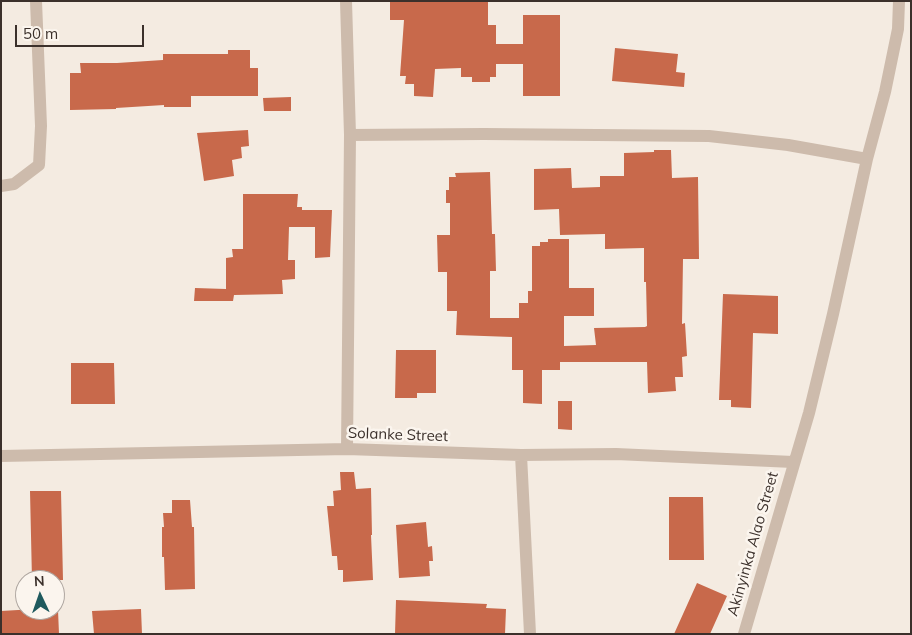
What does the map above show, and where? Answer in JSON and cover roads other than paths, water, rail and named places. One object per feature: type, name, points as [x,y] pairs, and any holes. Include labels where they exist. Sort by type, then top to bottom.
[{"type":"street","points":[[1,186],[14,184],[39,165],[41,126],[36,1]]},
{"type":"street","points":[[346,1],[350,134],[347,449]]},
{"type":"street","name":"Akinyinka Alao Street","points":[[744,634],[793,462],[809,413],[867,159],[885,92],[896,38],[899,1]]},
{"type":"street","points":[[350,134],[709,136],[788,145],[867,159]]},
{"type":"street","name":"Solanke Street","points":[[1,456],[347,449],[521,455],[616,454],[793,462]]},
{"type":"street","points":[[521,455],[530,634]]}]
